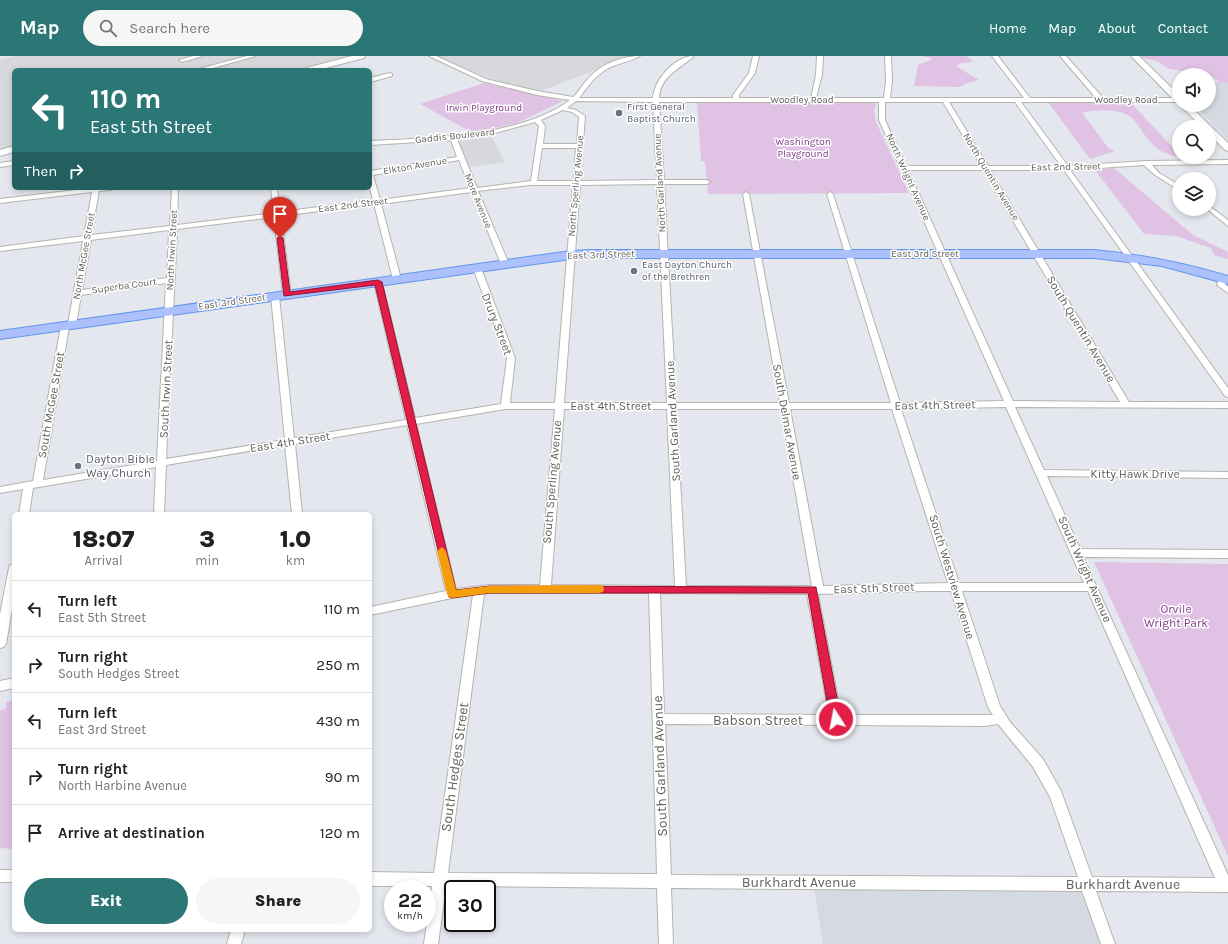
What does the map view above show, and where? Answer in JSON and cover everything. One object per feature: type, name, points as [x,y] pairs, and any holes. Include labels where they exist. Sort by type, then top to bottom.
[{"type":"main road","points":[[316,68],[357,56]]},
{"type":"main road","points":[[1135,56],[1172,93]]},
{"type":"main road","points":[[1191,112],[1200,120]]},
{"type":"main road","points":[[1216,136],[1228,148]]},
{"type":"main road","points":[[0,153],[12,150]]},
{"type":"main road","name":"East 3rd Street","points":[[0,335],[571,255],[1094,254],[1174,265],[1226,279]]},
{"type":"street","points":[[182,61],[200,56]]},
{"type":"street","points":[[206,68],[253,56]]},
{"type":"street","name":"Woodley Road","points":[[432,56],[484,80],[537,93],[576,99],[1172,100]]},
{"type":"street","name":"Gaddis Boulevard","points":[[372,143],[453,138],[500,132],[536,120],[562,108],[576,99],[589,80],[600,70],[637,56]]},
{"type":"street","name":"North Garland Avenue","points":[[664,254],[656,100],[657,87],[662,78],[673,68],[692,56]]},
{"type":"street","points":[[736,100],[736,95],[752,73],[756,56]]},
{"type":"street","points":[[813,100],[819,75],[820,56]]},
{"type":"street","name":"North Wright Avenue","points":[[888,56],[889,81],[882,120],[942,254]]},
{"type":"street","points":[[995,56],[1028,100]]},
{"type":"street","points":[[1062,56],[1101,100]]},
{"type":"street","points":[[372,80],[390,75]]},
{"type":"street","name":"North Quentin Avenue","points":[[945,100],[1036,254]]},
{"type":"street","points":[[1017,100],[1228,394]]},
{"type":"street","name":"North Sperling Avenue","points":[[562,108],[574,111],[582,116],[571,255]]},
{"type":"street","points":[[534,182],[542,126],[540,122],[536,120]]},
{"type":"street","name":"More Avenue","points":[[453,138],[473,190],[505,264]]},
{"type":"street","points":[[539,146],[579,146]]},
{"type":"street","name":"Elkton Avenue","points":[[372,174],[460,158]]},
{"type":"street","name":"East 2nd Street","points":[[904,168],[1066,168],[1146,163],[1228,162]]},
{"type":"street","points":[[0,165],[12,163]]},
{"type":"street","points":[[1146,163],[1157,174],[1172,184]]},
{"type":"street","points":[[372,182],[397,279]]},
{"type":"street","name":"East 2nd Street","points":[[0,249],[534,182],[707,182]]},
{"type":"street","points":[[0,201],[88,190]]},
{"type":"street","name":"North McGee Street","points":[[68,325],[77,293],[96,190]]},
{"type":"street","name":"North Irwin Street","points":[[169,311],[175,190]]},
{"type":"street","points":[[274,190],[277,214],[289,442],[297,512]]},
{"type":"street","name":"South Delmar Avenue","points":[[746,194],[784,406],[836,719]]},
{"type":"street","name":"South Westview Avenue","points":[[830,194],[987,689],[994,707],[1001,719],[1038,763],[1049,781],[1068,827],[1087,884]]},
{"type":"street","points":[[1216,214],[1228,224]]},
{"type":"street","name":"South Garland Avenue","points":[[664,254],[681,589]]},
{"type":"street","name":"South Wright Avenue","points":[[942,254],[1227,884]]},
{"type":"street","name":"South Quentin Avenue","points":[[1036,254],[1126,404]]},
{"type":"street","name":"South Sperling Avenue","points":[[545,589],[558,406],[571,255]]},
{"type":"street","name":"Drury Street","points":[[477,268],[511,358],[505,406]]},
{"type":"street","points":[[1226,279],[1221,286],[1228,292]]},
{"type":"street","name":"Superba Court","points":[[77,293],[170,280]]},
{"type":"street","points":[[378,282],[452,594]]},
{"type":"street","name":"South Irwin Street","points":[[159,512],[169,311]]},
{"type":"street","name":"South McGee Street","points":[[25,512],[33,484],[68,325]]},
{"type":"street","name":"East 4th Street","points":[[0,490],[505,406],[896,406],[1010,404],[1228,405]]},
{"type":"street","name":"Kitty Hawk Drive","points":[[1042,473],[1228,475]]},
{"type":"street","points":[[1077,553],[1228,554]]},
{"type":"street","points":[[0,644],[12,579]]},
{"type":"street","name":"East 5th Street","points":[[372,611],[479,590],[815,590],[955,587],[1093,587]]},
{"type":"street","name":"South Garland Avenue","points":[[654,589],[666,944]]},
{"type":"street","name":"South Hedges Street","points":[[431,944],[479,590]]},
{"type":"street","points":[[0,686],[12,683]]},
{"type":"street","name":"Babson Street","points":[[658,719],[985,721],[1001,719]]},
{"type":"street","points":[[0,876],[12,876]]},
{"type":"street","name":"Burkhardt Avenue","points":[[372,879],[663,882],[1227,884]]},
{"type":"street","points":[[1087,884],[1108,944]]},
{"type":"street","points":[[234,944],[237,932]]},
{"type":"shaded area","points":[[15,56],[360,56],[315,68],[12,68],[12,148],[0,151],[0,59]]},
{"type":"shaded area","points":[[436,56],[632,56],[538,92],[486,77]]},
{"type":"shaded area","points":[[1216,82],[1228,82],[1228,140],[1216,128],[1216,120],[1209,120],[1201,112],[1216,112]]},
{"type":"shaded area","points":[[492,137],[505,162],[469,167],[458,141]]},
{"type":"shaded area","points":[[813,882],[1087,884],[1108,944],[823,944]]},
{"type":"green space","points":[[922,56],[967,56],[973,62],[961,63],[956,66],[979,80],[967,83],[960,87],[914,86],[918,65],[933,59]]},
{"type":"green space","points":[[1139,56],[1228,56],[1228,83],[1221,83],[1216,80],[1216,68],[1172,68],[1172,69],[1157,61]]},
{"type":"green space","name":"Irwin Playground","points":[[484,83],[563,101],[517,123],[473,133],[420,104]]},
{"type":"green space","name":"Washington Playground","points":[[697,102],[874,103],[876,104],[874,110],[876,122],[909,193],[708,194],[705,162],[701,161]]},
{"type":"green space","points":[[1048,102],[1131,103],[1172,147],[1172,156],[1157,149],[1135,121],[1124,114],[1102,110],[1095,111],[1082,113],[1109,149],[1115,151],[1090,159]]},
{"type":"green space","points":[[1114,168],[1193,235],[1228,252],[1228,259],[1214,255],[1211,248],[1176,236],[1144,234],[1095,170]]},
{"type":"green space","name":"Orvile Wright Park","points":[[1094,562],[1228,564],[1228,856]]},
{"type":"green space","points":[[12,700],[12,849],[0,848],[0,711],[6,708],[6,702]]},
{"type":"slow traffic","points":[[442,551],[452,594],[490,589],[599,589]]},
{"type":"place","name":"First General Baptist Church","points":[[619,113]]},
{"type":"place","name":"East Dayton Church of the Brethren","points":[[634,271]]},
{"type":"place","name":"Dayton Bible Way Church","points":[[78,466]]},
{"type":"route","points":[[280,238],[286,295],[378,282],[452,594],[490,589],[812,590],[836,719]]}]
